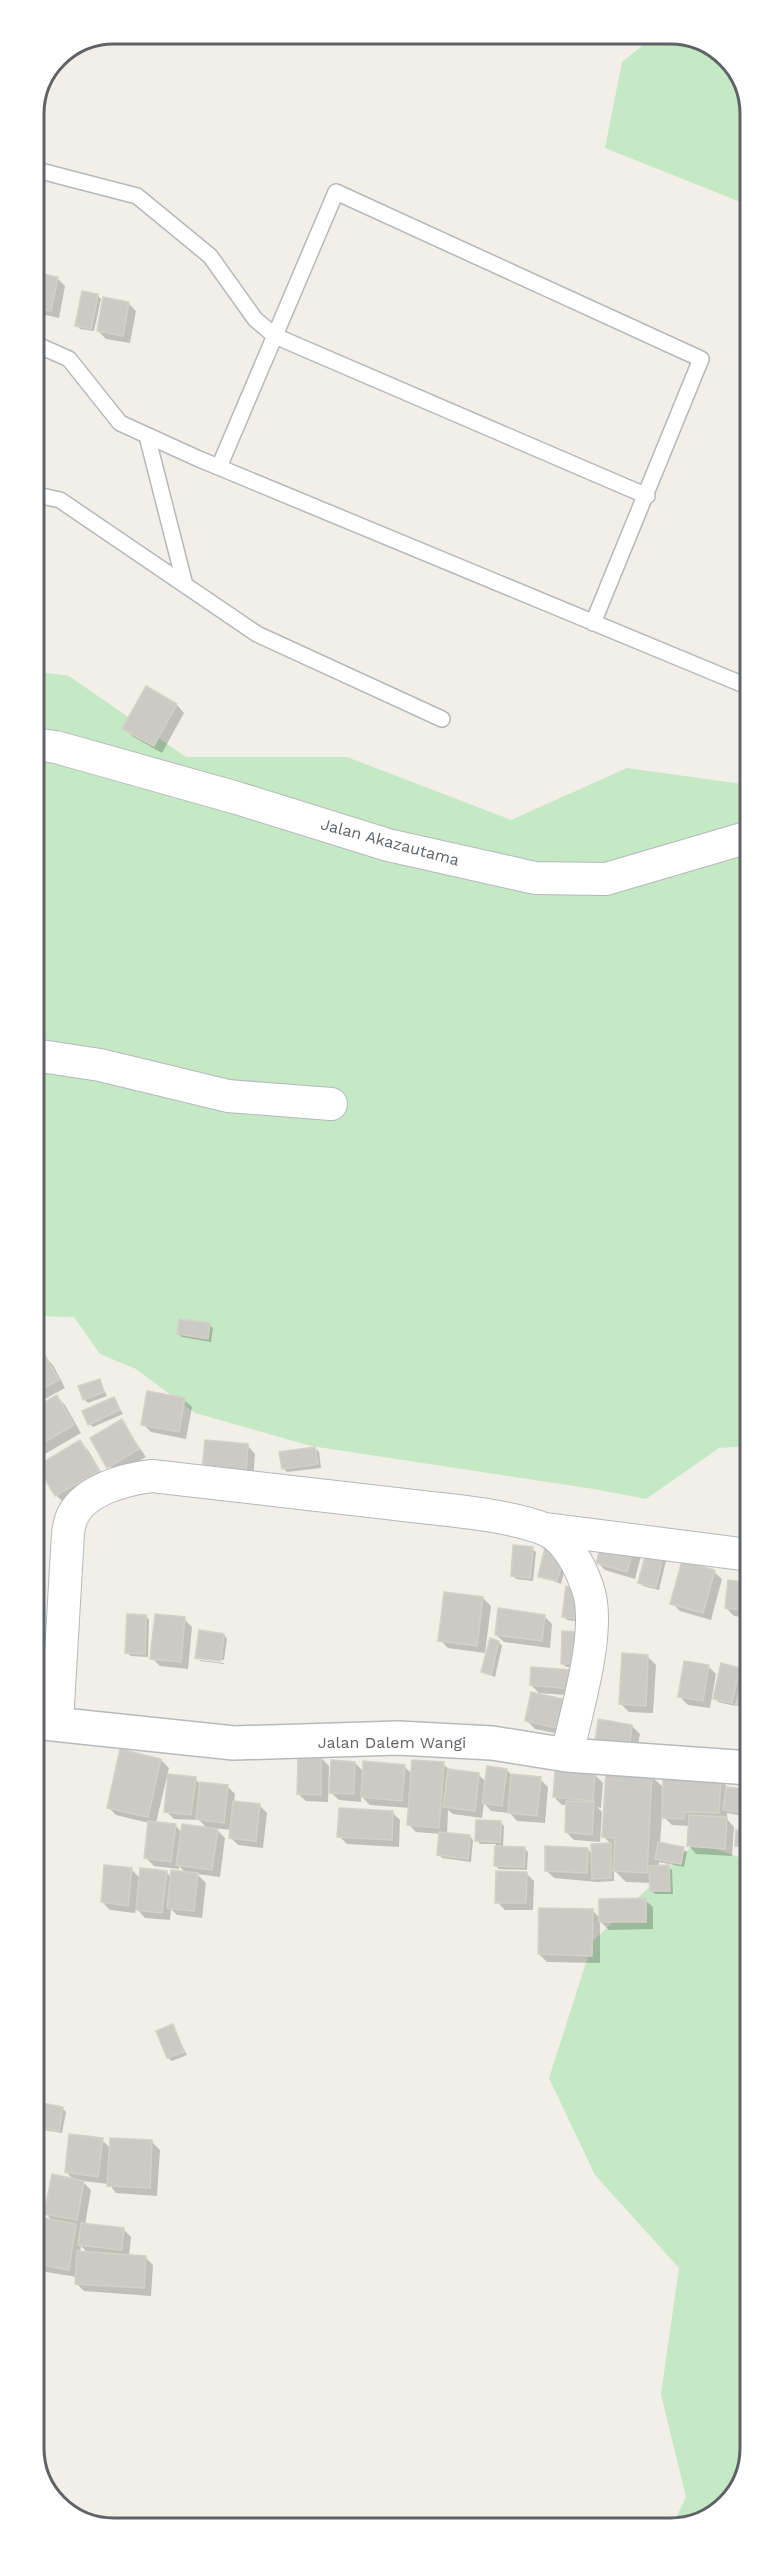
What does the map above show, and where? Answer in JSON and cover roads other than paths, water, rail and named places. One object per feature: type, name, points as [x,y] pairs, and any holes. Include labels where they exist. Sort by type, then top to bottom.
[{"type":"street","name":"Jalan Akazautama","points":[[44,745],[237,798],[388,844],[535,878],[606,879],[740,840]]},
{"type":"street","points":[[44,1057],[100,1065],[228,1096],[331,1104]]},
{"type":"street","points":[[46,1723],[68,1533],[74,1513],[89,1498],[111,1486],[152,1476],[455,1511],[546,1529],[740,1554]]},
{"type":"street","points":[[546,1529],[565,1545],[579,1566],[589,1591],[592,1611],[591,1643],[567,1755]]},
{"type":"street","name":"Jalan Dalem Wangi","points":[[46,1723],[234,1743],[398,1738],[492,1743],[567,1755],[740,1766]]},
{"type":"lane","points":[[44,172],[137,196],[210,256],[255,319],[275,336],[647,496]]},
{"type":"lane","points":[[219,467],[336,192],[701,359],[647,496],[593,623]]},
{"type":"lane","points":[[44,348],[69,358],[120,423],[147,436],[740,683]]},
{"type":"lane","points":[[147,436],[184,585]]},
{"type":"lane","points":[[44,496],[60,500],[257,634],[442,719]]}]
